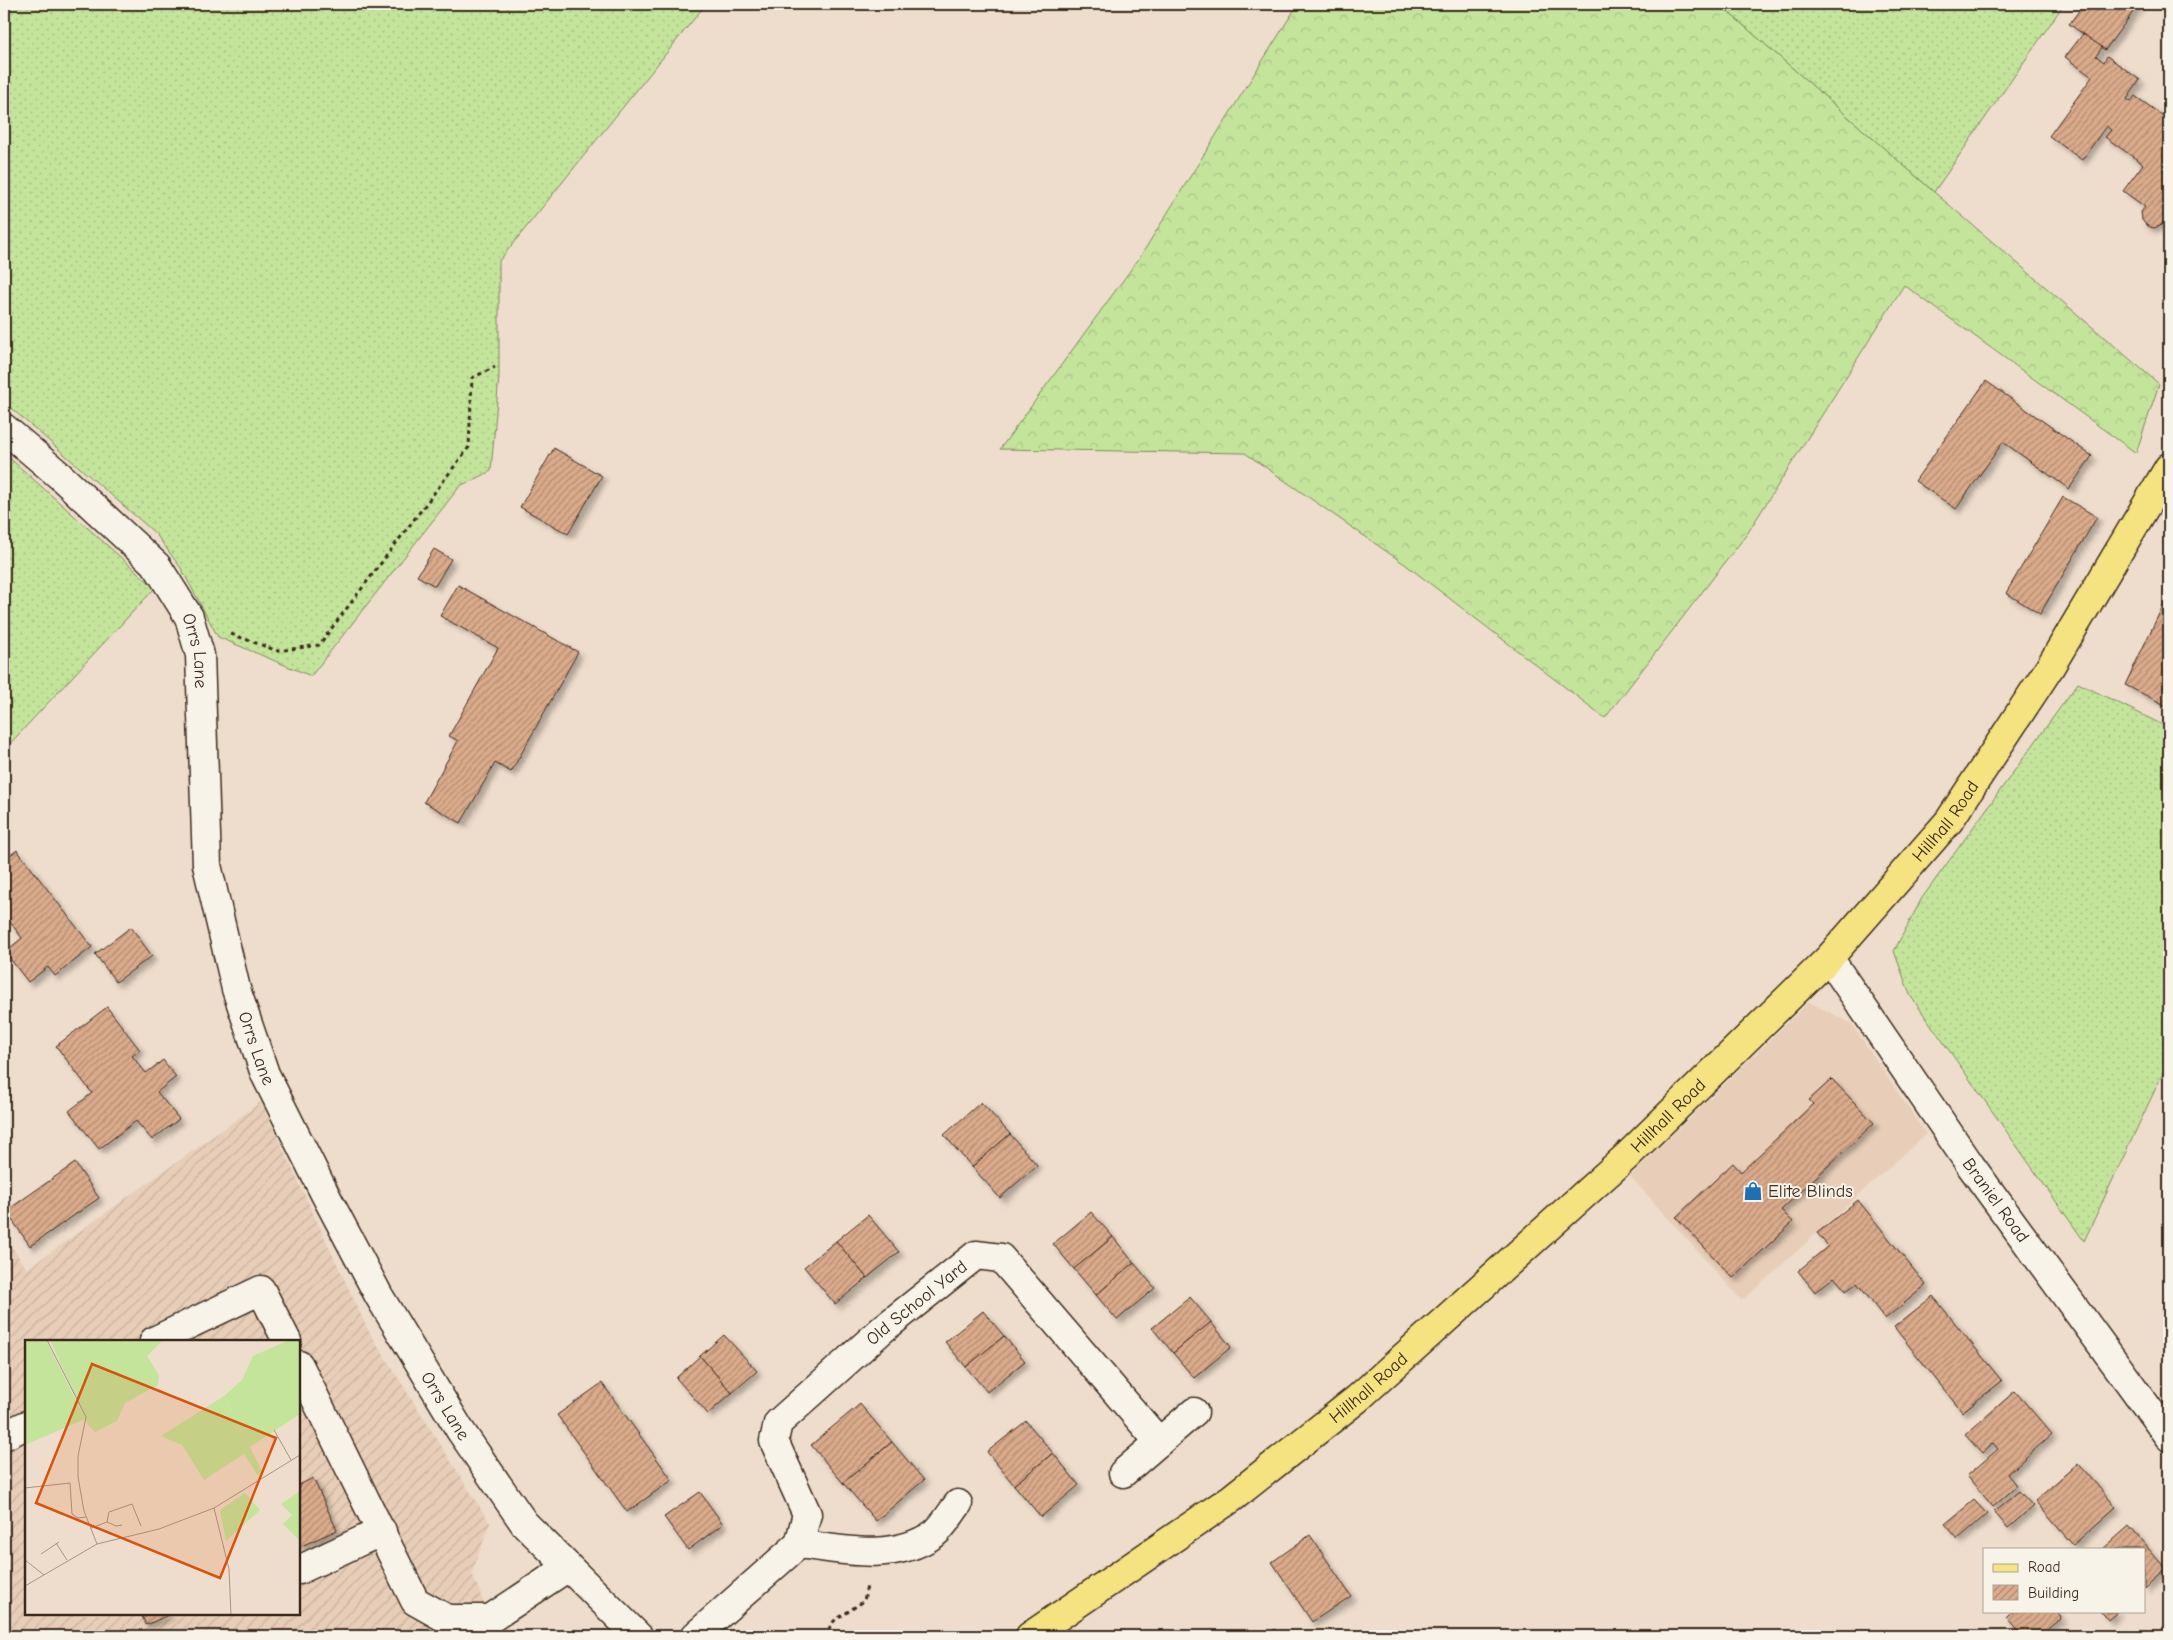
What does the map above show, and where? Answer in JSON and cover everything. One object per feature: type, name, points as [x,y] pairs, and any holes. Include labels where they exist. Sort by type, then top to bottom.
[{"type":"main road","name":"Hillhall Road","points":[[1030,1636],[1232,1498],[1358,1399],[1628,1156],[1829,958],[1949,821],[2050,667],[2169,467]]},
{"type":"street","name":"Orrs Lane","points":[[4,428],[59,474],[157,566],[189,617],[200,655],[208,865],[236,989],[265,1074],[379,1296],[460,1430],[524,1523],[638,1636]]},
{"type":"street","name":"Braniel Road","points":[[1829,958],[1971,1166],[2169,1437]]},
{"type":"street","name":"Old School Yard","points":[[799,1544],[807,1514],[774,1441],[778,1423],[883,1329],[976,1255],[1001,1258],[1159,1442]]},
{"type":"street","points":[[156,1340],[261,1290],[286,1340]]},
{"type":"street","points":[[300,1367],[415,1601],[447,1619],[490,1619],[568,1567]]},
{"type":"street","points":[[1123,1472],[1194,1412]]},
{"type":"street","points":[[4,1436],[25,1426]]},
{"type":"street","points":[[695,1636],[799,1544],[862,1553],[904,1548],[935,1534],[958,1504]]},
{"type":"street","points":[[300,1570],[382,1531]]},
{"type":"path","points":[[189,617],[278,651],[319,645],[469,447],[472,378],[495,366]]},
{"type":"path","points":[[824,1636],[834,1621],[864,1601],[868,1583],[862,1553]]},
{"type":"shaded area","points":[[1809,1002],[1851,1023],[1926,1134],[1742,1301],[1630,1176]]},
{"type":"shaded area","points":[[261,1102],[368,1330],[490,1523],[472,1573],[497,1636],[4,1636],[4,1236],[27,1269]]},
{"type":"green space","points":[[4,4],[706,4],[499,261],[499,376],[491,471],[460,486],[311,676],[218,637],[181,568],[155,533],[4,402]]},
{"type":"green space","points":[[1298,4],[1719,4],[1934,192],[2159,384],[2136,453],[1904,285],[1747,534],[1605,718],[1406,565],[1245,453],[1000,449],[1140,257]]},
{"type":"green space","points":[[1719,4],[2064,4],[1934,192]]},
{"type":"green space","points":[[4,453],[155,588],[4,750]]},
{"type":"green space","points":[[2078,683],[2169,728],[2169,1060],[2084,1241],[1910,995],[1894,951],[1922,898]]},
{"type":"building","points":[[2084,4],[2139,4],[2105,50],[2069,24]]},
{"type":"building","points":[[2083,34],[2102,47],[2096,56],[2104,62],[2107,56],[2140,80],[2127,99],[2131,102],[2135,96],[2169,120],[2169,225],[2165,221],[2160,226],[2153,228],[2146,225],[2142,220],[2141,212],[2145,207],[2123,191],[2143,164],[2105,137],[2111,130],[2106,126],[2082,160],[2049,136],[2092,77],[2065,57]]},
{"type":"building","points":[[1986,381],[2092,456],[2069,489],[2003,442],[1956,509],[1915,481]]},
{"type":"building","points":[[554,448],[602,476],[568,534],[520,507]]},
{"type":"building","points":[[2063,497],[2097,517],[2040,614],[2006,593]]},
{"type":"building","points":[[434,549],[451,559],[435,586],[417,576]]},
{"type":"building","points":[[458,585],[578,652],[511,772],[495,763],[461,823],[424,802],[458,741],[449,736],[498,648],[440,616]]},
{"type":"building","points":[[2169,593],[2169,707],[2125,685]]},
{"type":"building","points":[[17,850],[92,947],[55,976],[48,967],[28,982],[5,952],[22,938],[4,914],[4,860]]},
{"type":"building","points":[[131,927],[152,956],[116,982],[95,954]]},
{"type":"building","points":[[107,1007],[140,1050],[132,1056],[146,1073],[163,1060],[176,1077],[157,1092],[179,1119],[152,1140],[136,1121],[99,1149],[69,1111],[92,1093],[56,1046]]},
{"type":"building","name":"Elite Blinds","points":[[1832,1079],[1874,1123],[1781,1210],[1793,1222],[1733,1278],[1676,1217],[1733,1163],[1741,1172],[1813,1104],[1809,1100]]},
{"type":"building","points":[[981,1102],[1010,1134],[972,1167],[944,1135]]},
{"type":"building","points":[[1010,1134],[1037,1165],[1000,1198],[972,1167]]},
{"type":"building","points":[[75,1163],[99,1198],[30,1246],[6,1211]]},
{"type":"building","points":[[1858,1200],[1926,1285],[1885,1319],[1857,1283],[1846,1291],[1834,1277],[1815,1292],[1798,1271],[1828,1246],[1817,1233]]},
{"type":"building","points":[[1091,1212],[1113,1237],[1074,1269],[1053,1244]]},
{"type":"building","points":[[868,1215],[899,1252],[867,1278],[836,1241]]},
{"type":"building","points":[[1113,1237],[1134,1263],[1096,1295],[1074,1269]]},
{"type":"building","points":[[836,1241],[867,1278],[835,1304],[804,1267]]},
{"type":"building","points":[[1134,1263],[1155,1288],[1117,1320],[1096,1295]]},
{"type":"building","points":[[1933,1296],[2002,1381],[1962,1412],[1894,1327]]},
{"type":"building","points":[[1190,1297],[1211,1322],[1173,1353],[1152,1328]]},
{"type":"building","points":[[983,1311],[1004,1336],[966,1367],[945,1342]]},
{"type":"building","points":[[1211,1322],[1231,1347],[1194,1378],[1173,1353]]},
{"type":"building","points":[[724,1335],[757,1371],[732,1393],[700,1356]]},
{"type":"building","points":[[1004,1336],[1025,1361],[987,1392],[966,1367]]},
{"type":"building","points":[[700,1356],[732,1393],[708,1414],[676,1378]]},
{"type":"building","points":[[602,1383],[672,1480],[627,1512],[557,1415]]},
{"type":"building","points":[[2015,1391],[2052,1434],[2007,1474],[2017,1486],[1993,1507],[1967,1476],[1998,1449],[1993,1443],[1982,1453],[1965,1435]]},
{"type":"building","points":[[860,1404],[892,1442],[843,1483],[811,1445]]},
{"type":"building","points":[[1026,1421],[1053,1453],[1014,1485],[987,1452]]},
{"type":"building","points":[[892,1442],[924,1480],[876,1521],[843,1483]]},
{"type":"building","points":[[1053,1453],[1079,1485],[1041,1517],[1014,1485]]},
{"type":"building","points":[[2078,1463],[2116,1507],[2073,1545],[2035,1501]]},
{"type":"building","points":[[313,1478],[337,1530],[300,1547],[300,1484]]},
{"type":"building","points":[[2019,1491],[2033,1506],[2008,1528],[1994,1512]]},
{"type":"building","points":[[700,1492],[723,1524],[688,1550],[664,1517]]},
{"type":"building","points":[[1974,1500],[1987,1514],[1958,1539],[1945,1524]]},
{"type":"building","points":[[2129,1526],[2166,1569],[2146,1586],[2146,1548],[2104,1548]]},
{"type":"building","points":[[1310,1535],[1351,1596],[1312,1622],[1272,1562]]},
{"type":"building","points":[[2013,1612],[2056,1612],[2061,1619],[2040,1636],[2023,1636],[2007,1618]]},
{"type":"building","points":[[2101,1612],[2117,1612],[2107,1620]]},
{"type":"building","points":[[141,1615],[169,1615],[146,1625]]},
{"type":"building","points":[[1275,1629],[1281,1636],[1264,1636]]},
{"type":"place","name":"Elite Blinds","points":[[1753,1191]]}]
